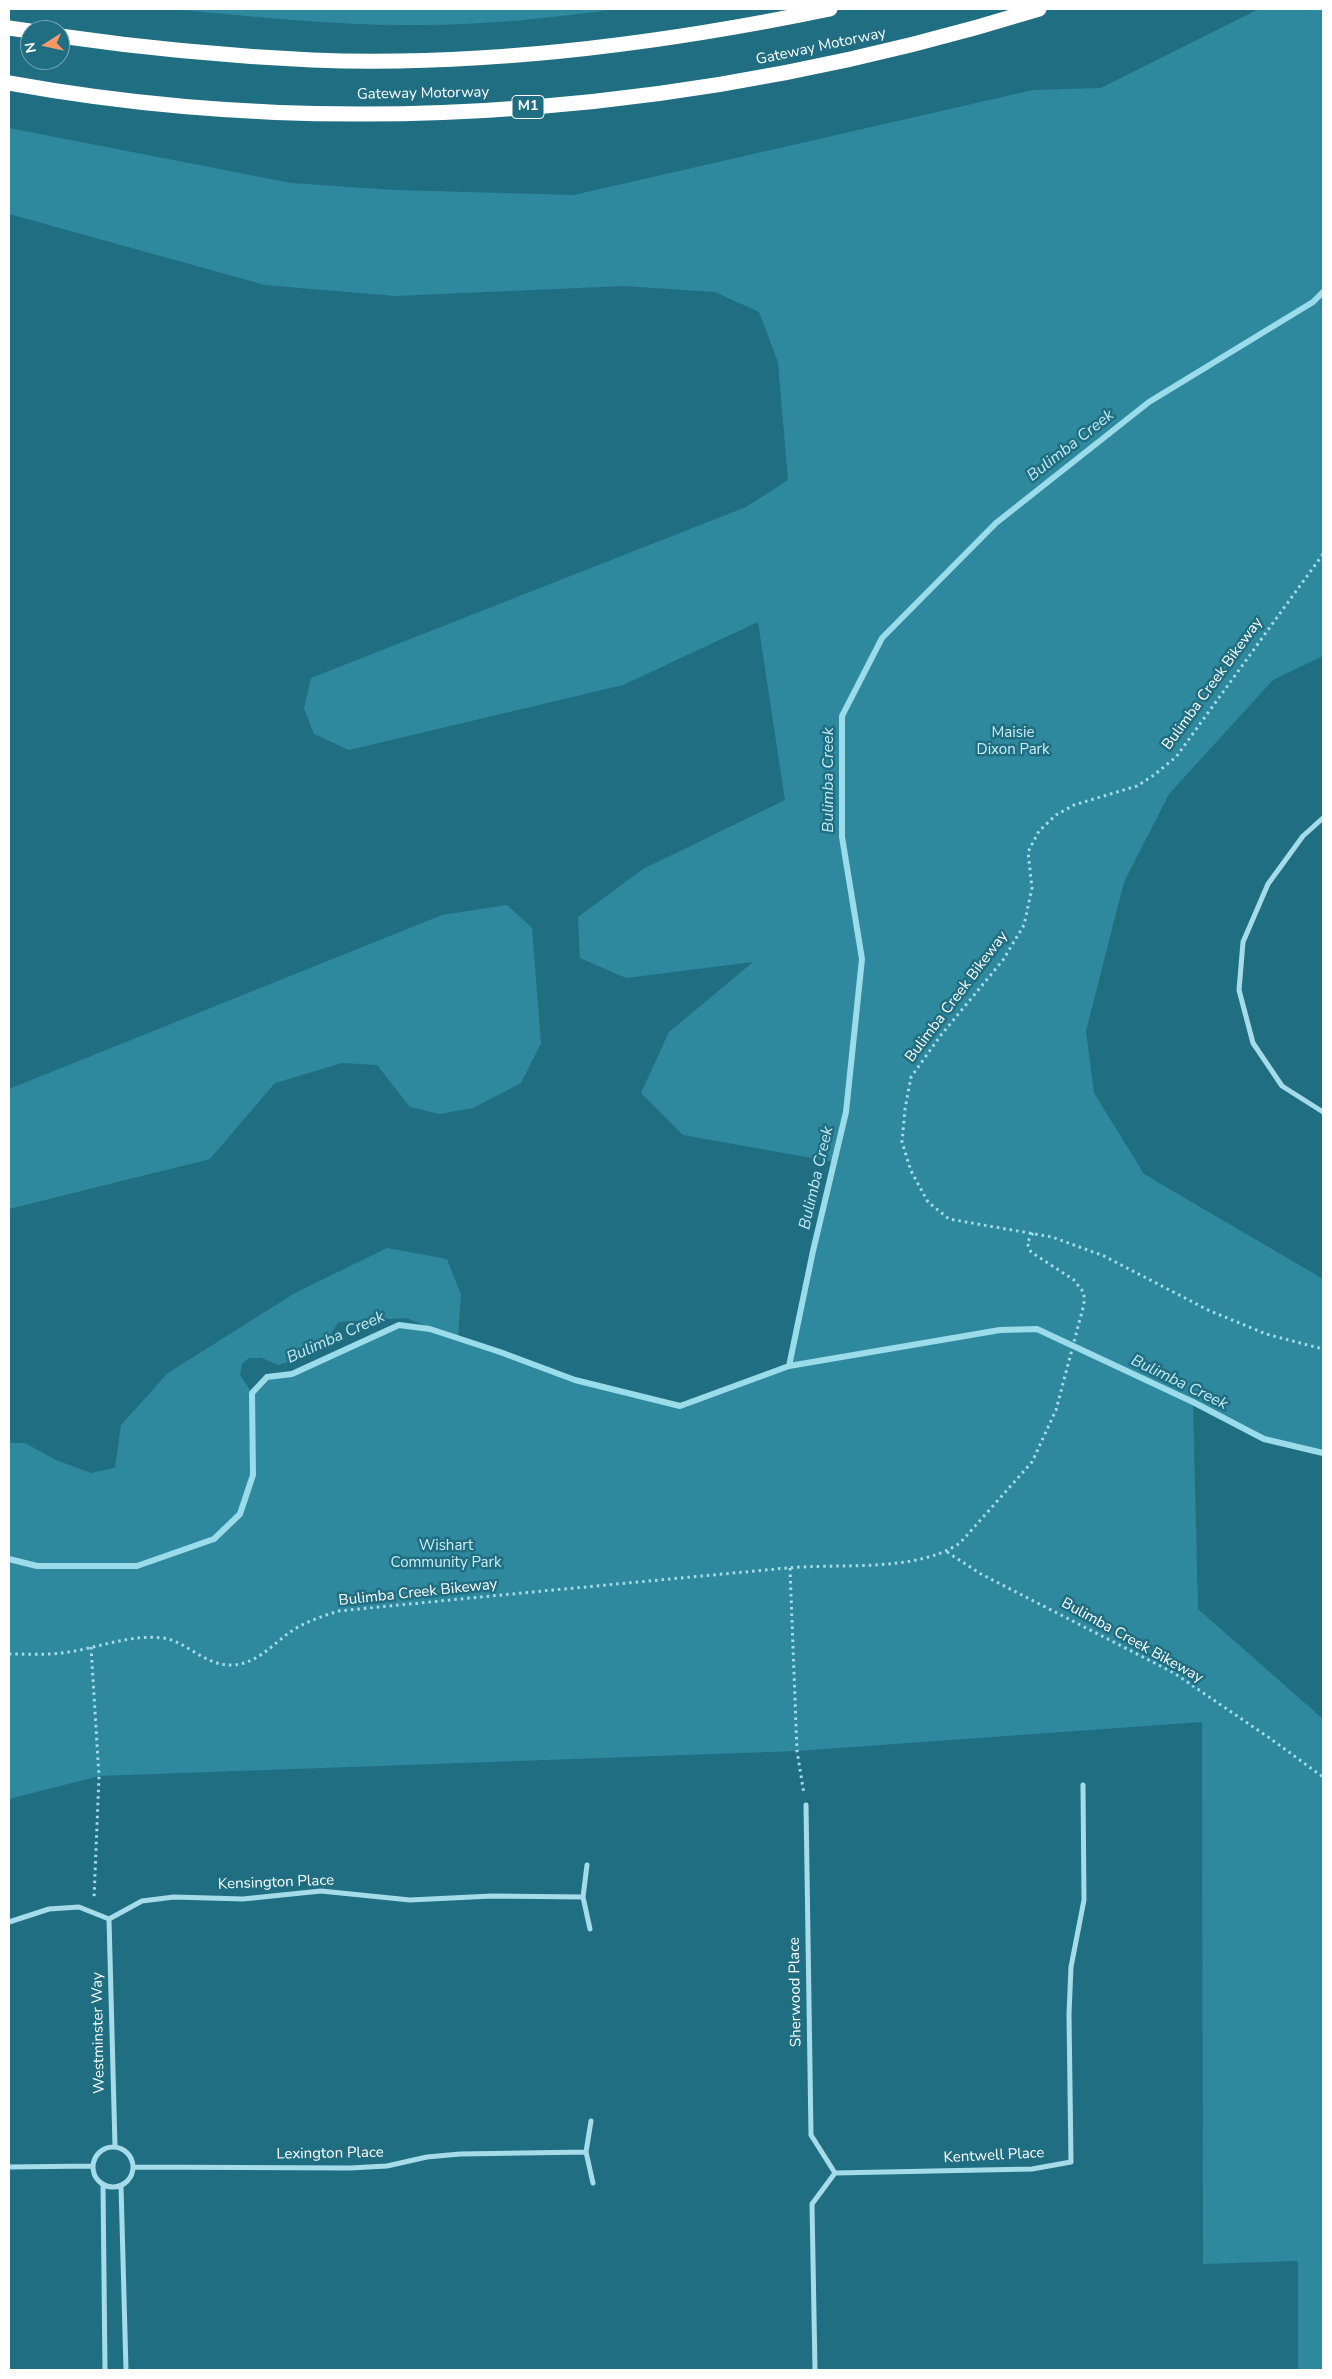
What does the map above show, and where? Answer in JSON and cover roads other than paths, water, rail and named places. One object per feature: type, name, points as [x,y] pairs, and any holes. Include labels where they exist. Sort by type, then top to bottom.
[{"type":"highway","points":[[70,37],[234,55],[314,60],[422,60],[528,54],[652,41],[730,30],[830,9]]},
{"type":"highway","name":"Gateway Motorway","points":[[9,83],[143,101],[238,109],[330,113],[486,111],[609,100],[711,86],[899,48],[1039,9]]},
{"type":"street","points":[[1323,818],[1303,836],[1268,884],[1243,942],[1239,990],[1253,1043],[1282,1086],[1323,1112]]},
{"type":"street","name":"Kentwell Place","points":[[835,2172],[1032,2169],[1071,2162],[1069,2014],[1071,1967],[1084,1900],[1083,1785]]},
{"type":"street","name":"Sherwood Place","points":[[806,1805],[811,2134],[835,2172]]},
{"type":"street","points":[[587,1866],[583,1897],[590,1928]]},
{"type":"street","name":"Kensington Place","points":[[109,1919],[142,1901],[174,1897],[243,1899],[321,1891],[410,1900],[492,1896],[583,1897]]},
{"type":"street","points":[[9,1922],[48,1909],[79,1906],[109,1919]]},
{"type":"street","name":"Westminster Way","points":[[109,1919],[115,2146]]},
{"type":"street","points":[[591,2121],[586,2152],[593,2183]]},
{"type":"street","points":[[115,2146],[124,2149],[131,2157],[134,2166],[130,2178],[121,2186],[112,2187],[103,2184],[96,2177],[93,2166],[99,2151],[115,2146]]},
{"type":"street","name":"Lexington Place","points":[[134,2166],[350,2168],[387,2166],[427,2157],[460,2154],[586,2152]]},
{"type":"street","points":[[9,2167],[93,2166]]},
{"type":"street","points":[[815,2370],[812,2204],[835,2172]]},
{"type":"street","points":[[103,2184],[105,2370]]},
{"type":"street","points":[[121,2186],[126,2370]]},
{"type":"waterway","name":"Bulimba Creek","points":[[789,1366],[813,1251],[846,1112],[862,959],[842,837],[842,716],[882,638],[996,523],[1149,402],[1313,302],[1323,292]]},
{"type":"waterway","name":"Bulimba Creek","points":[[9,1559],[37,1566],[137,1566],[214,1539],[240,1514],[253,1475],[252,1393],[267,1377],[292,1374],[399,1325],[430,1329],[500,1352],[575,1380],[680,1406],[789,1366],[1000,1330],[1037,1329],[1193,1402],[1264,1439],[1323,1453]]},
{"type":"park label","name":"Maisie Dixon Park","points":[[1013,742]]},
{"type":"park label","name":"Wishart Community Park","points":[[446,1554]]}]
